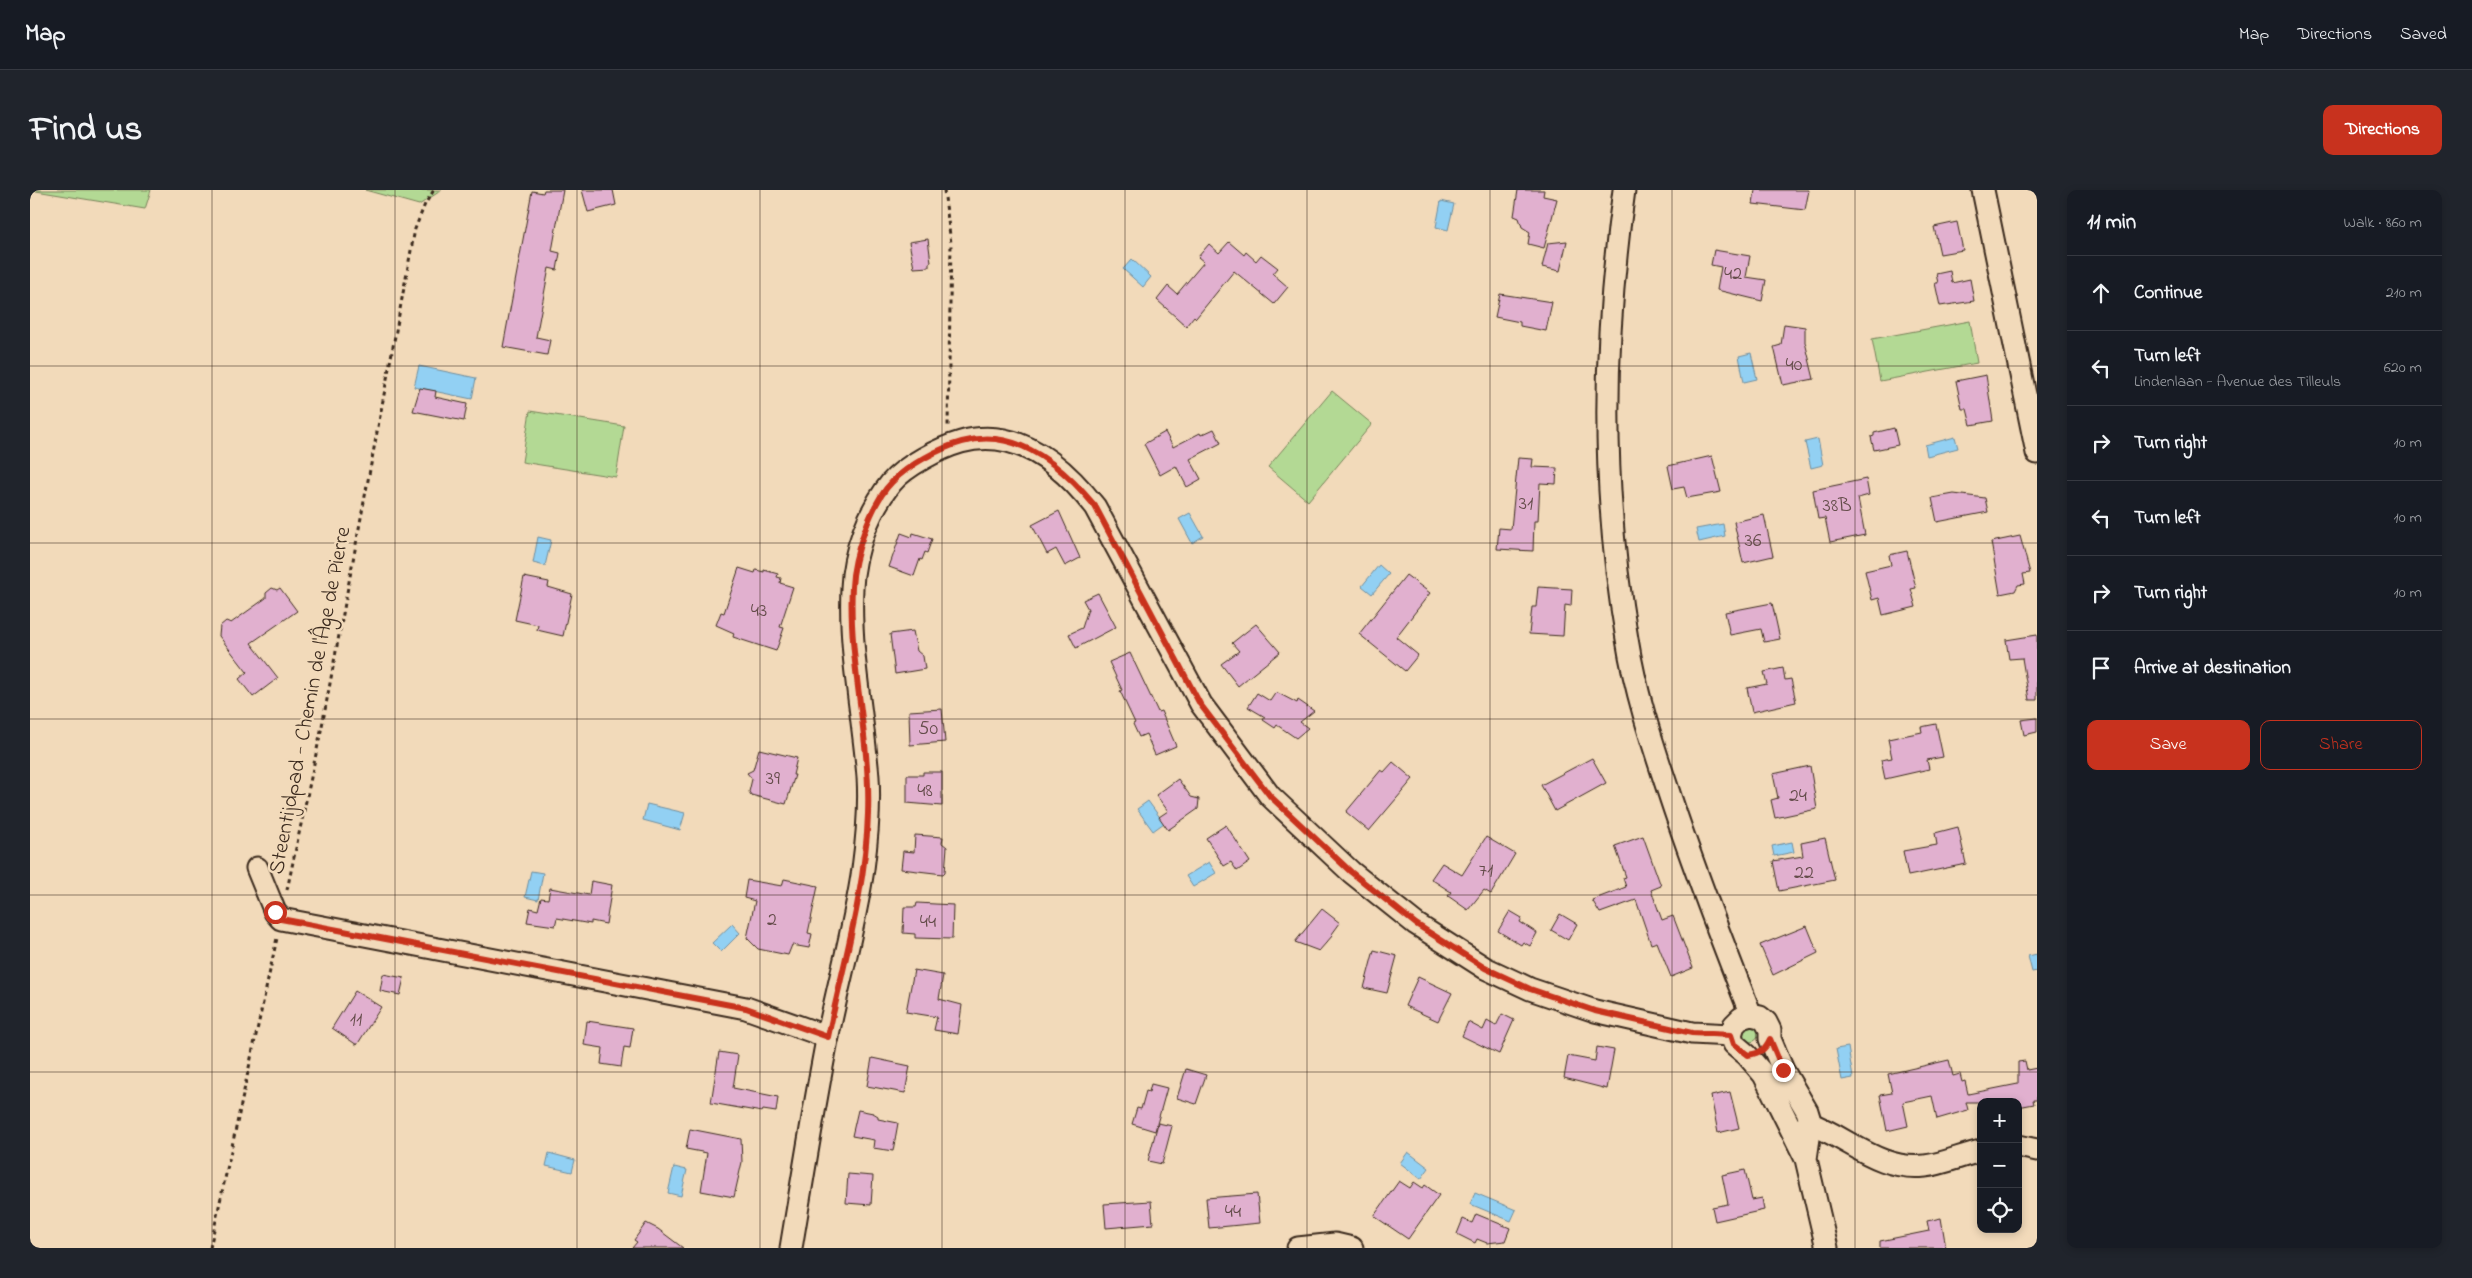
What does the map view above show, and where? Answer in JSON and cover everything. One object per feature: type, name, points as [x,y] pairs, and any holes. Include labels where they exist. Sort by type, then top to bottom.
[{"type":"street","points":[[1624,190],[1616,246],[1608,348],[1608,445],[1615,548],[1627,640],[1648,728],[1695,873],[1751,1015]]},
{"type":"street","points":[[1984,190],[2037,453]]},
{"type":"street","points":[[791,1248],[828,1037],[863,871],[868,814],[868,779],[854,643],[852,586],[859,547],[875,510],[892,482],[919,461],[948,446],[971,439],[998,438],[1027,446],[1075,481],[1095,506],[1200,704],[1270,796],[1351,872],[1416,924],[1485,968],[1530,989],[1595,1011],[1634,1020],[1692,1033],[1731,1035]]},
{"type":"street","points":[[257,868],[272,904],[281,919],[746,1008],[828,1037]]},
{"type":"street","points":[[1748,1055],[1758,1053],[1766,1048],[1770,1039],[1770,1030],[1766,1022],[1760,1017],[1751,1015],[1741,1018],[1734,1025],[1731,1035],[1734,1044],[1748,1055],[1803,1129],[1881,1161],[1900,1165],[1925,1166],[1977,1152]]},
{"type":"street","points":[[1770,1039],[1792,1088],[1807,1111],[1803,1129],[1806,1159],[1827,1248]]},
{"type":"street","points":[[2022,1147],[2037,1150]]},
{"type":"street","points":[[1298,1248],[1335,1244],[1352,1248]]},
{"type":"path","name":"Steentijdpad - Chemin de l'Âge de Pierre","points":[[210,1248],[322,726],[415,229],[425,204],[434,190]]},
{"type":"path","points":[[944,190],[951,242],[948,446]]},
{"type":"green space","points":[[30,190],[151,190],[145,209]]},
{"type":"green space","points":[[365,190],[442,190],[419,205]]},
{"type":"green space","points":[[1970,321],[1977,363],[1880,381],[1872,339]]},
{"type":"green space","points":[[1332,391],[1372,424],[1308,501],[1268,467]]},
{"type":"green space","points":[[530,411],[624,426],[616,477],[522,462]]},
{"type":"green space","points":[[1746,1024],[1754,1024],[1759,1029],[1757,1040],[1746,1042],[1741,1037],[1741,1029]]},
{"type":"water","points":[[1441,201],[1454,204],[1448,230],[1436,227]]},
{"type":"water","points":[[1132,259],[1151,277],[1143,287],[1123,269]]},
{"type":"water","points":[[1751,353],[1757,379],[1744,382],[1739,356]]},
{"type":"water","points":[[419,366],[476,378],[472,399],[414,387]]},
{"type":"water","points":[[1955,437],[1958,448],[1927,456],[1925,445]]},
{"type":"water","points":[[1818,439],[1823,465],[1811,468],[1805,442]]},
{"type":"water","points":[[1190,513],[1203,536],[1192,543],[1179,519]]},
{"type":"water","points":[[1723,524],[1725,536],[1699,542],[1696,529]]},
{"type":"water","points":[[538,537],[551,540],[545,566],[533,563]]},
{"type":"water","points":[[1379,565],[1389,574],[1372,594],[1362,586]]},
{"type":"water","points":[[1148,801],[1164,823],[1153,831],[1137,809]]},
{"type":"water","points":[[647,804],[685,813],[680,830],[643,820]]},
{"type":"water","points":[[1792,842],[1794,852],[1774,856],[1772,846]]},
{"type":"water","points":[[1209,862],[1216,873],[1193,887],[1186,876]]},
{"type":"water","points":[[531,871],[543,873],[538,900],[525,897]]},
{"type":"water","points":[[732,924],[740,933],[721,952],[712,943]]},
{"type":"water","points":[[2037,954],[2037,971],[2032,972],[2028,956]]},
{"type":"water","points":[[1848,1047],[1853,1078],[1842,1080],[1836,1049]]},
{"type":"water","points":[[1408,1152],[1429,1168],[1421,1179],[1400,1163]]},
{"type":"water","points":[[549,1153],[575,1160],[572,1172],[546,1166]]},
{"type":"water","points":[[674,1167],[687,1170],[681,1196],[668,1193]]},
{"type":"water","points":[[1475,1193],[1516,1210],[1511,1221],[1470,1204]]},
{"type":"building","points":[[544,190],[563,190],[552,251],[560,253],[557,270],[549,268],[536,337],[550,340],[547,355],[503,347],[532,191],[543,193]]},
{"type":"building","points":[[582,190],[613,190],[616,205],[588,212]]},
{"type":"building","points":[[1518,190],[1544,190],[1543,196],[1557,199],[1544,248],[1528,244],[1530,232],[1522,227],[1519,218],[1514,216]]},
{"type":"building","points":[[1755,190],[1809,190],[1805,210],[1753,204]]},
{"type":"building","points":[[1957,222],[1963,250],[1940,254],[1934,227]]},
{"type":"building","points":[[928,239],[931,262],[929,267],[914,268],[909,242]]},
{"type":"building","points":[[1567,241],[1560,271],[1542,267],[1548,243]]},
{"type":"building","points":[[1229,242],[1244,255],[1246,252],[1256,261],[1261,255],[1278,268],[1273,274],[1288,287],[1274,304],[1234,271],[1196,318],[1194,316],[1186,326],[1157,300],[1168,286],[1177,294],[1204,262],[1198,257],[1209,244],[1219,253]]},
{"type":"building","points":[[1714,250],[1750,256],[1746,277],[1766,280],[1762,301],[1717,290],[1721,267],[1711,265]]},
{"type":"building","points":[[1950,271],[1952,283],[1970,279],[1974,301],[1940,306],[1935,283],[1938,283],[1936,274]]},
{"type":"building","points":[[1500,294],[1552,302],[1546,331],[1520,326],[1520,322],[1495,317]]},
{"type":"building","points":[[1784,324],[1805,327],[1805,342],[1814,379],[1783,385],[1774,347],[1781,345]]},
{"type":"building","points":[[1986,375],[1993,421],[1971,425],[1967,409],[1962,409],[1956,381]]},
{"type":"building","points":[[420,388],[436,391],[435,397],[467,404],[464,421],[413,411]]},
{"type":"building","points":[[1894,428],[1898,445],[1874,450],[1871,437],[1874,436],[1874,433]]},
{"type":"building","points":[[1214,429],[1221,443],[1190,459],[1201,479],[1187,487],[1176,466],[1160,475],[1144,444],[1165,432],[1173,447],[1200,433],[1201,435]]},
{"type":"building","points":[[1712,456],[1721,492],[1687,498],[1684,487],[1673,489],[1668,466]]},
{"type":"building","points":[[1518,458],[1533,459],[1532,467],[1557,468],[1556,484],[1540,483],[1538,521],[1534,521],[1533,551],[1497,549],[1499,528],[1511,529]]},
{"type":"building","points":[[1866,479],[1869,495],[1858,498],[1865,535],[1830,542],[1825,518],[1818,519],[1813,490]]},
{"type":"building","points":[[1954,494],[1985,498],[1988,512],[1937,522],[1932,498]]},
{"type":"building","points":[[1059,511],[1080,558],[1065,566],[1056,549],[1047,554],[1032,525]]},
{"type":"building","points":[[1764,515],[1773,556],[1743,563],[1734,522]]},
{"type":"building","points":[[901,533],[912,537],[913,533],[932,539],[927,553],[925,552],[922,560],[920,559],[914,576],[889,567]]},
{"type":"building","points":[[2020,536],[2030,573],[2023,574],[2025,584],[2018,585],[2015,591],[2000,594],[1991,542]]},
{"type":"building","points":[[1907,551],[1916,588],[1911,589],[1916,607],[1883,615],[1879,598],[1872,600],[1865,571],[1891,565],[1889,555]]},
{"type":"building","points":[[739,568],[755,573],[756,570],[764,572],[764,570],[778,574],[777,577],[781,578],[780,583],[793,587],[780,627],[784,628],[776,651],[733,637],[734,633],[716,625],[721,612],[724,613]]},
{"type":"building","points":[[1406,575],[1430,593],[1396,637],[1418,655],[1405,671],[1359,634]]},
{"type":"building","points":[[524,577],[549,582],[548,587],[572,594],[563,636],[537,630],[538,625],[515,620]]},
{"type":"building","points":[[1538,587],[1572,589],[1571,606],[1565,605],[1563,636],[1529,634],[1532,607],[1536,607]]},
{"type":"building","points":[[272,588],[277,590],[280,588],[297,611],[251,643],[278,678],[253,697],[239,679],[247,672],[219,636],[220,626],[226,621],[231,623],[266,598],[266,593]]},
{"type":"building","points":[[1098,593],[1116,627],[1076,648],[1069,634],[1082,628],[1088,609],[1083,600]]},
{"type":"building","points":[[1772,603],[1780,639],[1764,642],[1761,629],[1730,635],[1725,612]]},
{"type":"building","points":[[1256,624],[1280,652],[1238,686],[1221,664],[1239,651],[1232,643]]},
{"type":"building","points":[[913,631],[917,651],[923,656],[925,669],[895,674],[890,634]]},
{"type":"building","points":[[2037,635],[2037,700],[2029,700],[2022,658],[2009,659],[2006,640]]},
{"type":"building","points":[[1130,653],[1158,712],[1161,711],[1176,746],[1155,755],[1146,734],[1139,737],[1133,724],[1135,723],[1120,691],[1122,690],[1109,662]]},
{"type":"building","points":[[1783,668],[1785,680],[1791,679],[1796,702],[1752,712],[1747,688],[1767,684],[1764,672]]},
{"type":"building","points":[[1276,692],[1297,703],[1298,700],[1314,711],[1300,722],[1308,728],[1296,738],[1277,725],[1275,728],[1263,720],[1265,717],[1248,707],[1257,693],[1270,701]]},
{"type":"building","points":[[942,709],[945,742],[910,745],[909,711]]},
{"type":"building","points":[[2037,718],[2037,732],[2024,735],[2021,720]]},
{"type":"building","points":[[1936,724],[1943,757],[1927,760],[1929,769],[1885,779],[1881,760],[1892,758],[1888,739],[1922,732],[1921,727]]},
{"type":"building","points":[[759,749],[797,758],[793,775],[795,775],[786,804],[751,795],[749,792],[752,779],[747,773],[753,770]]},
{"type":"building","points":[[1592,758],[1606,783],[1555,811],[1541,785]]},
{"type":"building","points":[[1393,762],[1413,779],[1369,831],[1346,812],[1381,770],[1384,772]]},
{"type":"building","points":[[1810,766],[1817,809],[1775,818],[1771,800],[1778,798],[1773,774]]},
{"type":"building","points":[[923,772],[942,772],[942,806],[907,803],[907,775],[923,775]]},
{"type":"building","points":[[1178,779],[1191,797],[1199,799],[1198,809],[1168,830],[1159,817],[1168,811],[1156,795]]},
{"type":"building","points":[[1226,825],[1250,862],[1237,871],[1231,862],[1224,866],[1206,838]]},
{"type":"building","points":[[1958,827],[1966,864],[1908,876],[1903,851],[1937,845],[1935,833]]},
{"type":"building","points":[[915,835],[943,837],[942,843],[947,847],[945,872],[943,874],[901,869],[903,851],[914,852]]},
{"type":"building","points":[[1643,836],[1661,886],[1651,890],[1662,920],[1673,916],[1693,968],[1671,977],[1657,942],[1651,944],[1636,900],[1600,913],[1592,900],[1626,887],[1623,878],[1626,877],[1615,846]]},
{"type":"building","points":[[1486,837],[1515,854],[1491,894],[1484,890],[1468,910],[1448,896],[1451,892],[1431,879],[1442,863],[1462,875]]},
{"type":"building","points":[[1825,838],[1835,880],[1779,891],[1773,861],[1803,856],[1801,843]]},
{"type":"building","points":[[784,879],[818,886],[808,933],[812,934],[809,948],[792,945],[788,955],[758,949],[747,938],[755,901],[744,898],[747,880],[782,886]]},
{"type":"building","points":[[591,881],[612,885],[606,924],[591,921],[591,924],[557,918],[555,926],[527,922],[530,908],[538,910],[541,898],[548,899],[550,888],[589,895]]},
{"type":"building","points":[[917,903],[953,905],[952,939],[915,938],[915,934],[903,933],[904,907],[916,907]]},
{"type":"building","points":[[1322,909],[1340,923],[1333,935],[1319,951],[1295,942]]},
{"type":"building","points":[[1510,911],[1522,918],[1520,922],[1537,933],[1530,946],[1523,942],[1521,945],[1498,931]]},
{"type":"building","points":[[1560,914],[1577,924],[1568,940],[1551,930]]},
{"type":"building","points":[[1807,926],[1818,953],[1773,975],[1760,945]]},
{"type":"building","points":[[1374,950],[1397,956],[1387,993],[1364,988]]},
{"type":"building","points":[[914,970],[943,975],[939,999],[962,1005],[958,1034],[934,1030],[937,1017],[906,1012]]},
{"type":"building","points":[[383,974],[404,978],[400,995],[380,991]]},
{"type":"building","points":[[1418,977],[1452,993],[1438,1021],[1405,1006]]},
{"type":"building","points":[[355,991],[381,1007],[357,1045],[332,1028]]},
{"type":"building","points":[[1502,1014],[1514,1020],[1499,1054],[1462,1036],[1468,1022],[1483,1030],[1487,1021],[1496,1026]]},
{"type":"building","points":[[587,1021],[633,1028],[630,1048],[624,1047],[621,1067],[601,1064],[603,1048],[584,1045]]},
{"type":"building","points":[[1597,1047],[1614,1050],[1607,1089],[1564,1078],[1568,1056],[1595,1061]]},
{"type":"building","points":[[719,1052],[738,1055],[733,1088],[778,1097],[776,1112],[763,1110],[762,1112],[711,1103]]},
{"type":"building","points":[[872,1058],[910,1066],[905,1093],[867,1086]]},
{"type":"building","points":[[1949,1060],[1953,1076],[1960,1074],[1962,1082],[1965,1081],[1968,1094],[2018,1084],[2018,1062],[2025,1061],[2027,1070],[2037,1068],[2037,1100],[2033,1100],[2034,1104],[2022,1106],[2022,1098],[1977,1098],[1977,1102],[1966,1102],[1968,1110],[1937,1119],[1932,1096],[1903,1102],[1908,1126],[1887,1131],[1880,1095],[1892,1093],[1888,1074]]},
{"type":"building","points":[[1186,1069],[1206,1075],[1196,1104],[1177,1098]]},
{"type":"building","points":[[1151,1084],[1167,1088],[1155,1131],[1132,1124],[1137,1108],[1141,1109],[1146,1091],[1149,1092]]},
{"type":"building","points":[[1730,1092],[1739,1128],[1718,1133],[1711,1096]]},
{"type":"building","points":[[858,1110],[873,1113],[878,1116],[878,1119],[898,1123],[893,1151],[873,1148],[874,1140],[852,1136]]},
{"type":"building","points":[[1158,1123],[1172,1126],[1162,1164],[1148,1161]]},
{"type":"building","points":[[690,1129],[741,1139],[742,1162],[734,1197],[701,1191],[707,1153],[686,1149]]},
{"type":"building","points":[[1745,1170],[1752,1200],[1762,1198],[1764,1210],[1715,1221],[1712,1207],[1728,1204],[1722,1175]]},
{"type":"building","points":[[848,1174],[873,1176],[871,1205],[846,1203]]},
{"type":"building","points":[[1399,1181],[1410,1188],[1414,1182],[1423,1188],[1425,1185],[1439,1195],[1408,1239],[1374,1216]]},
{"type":"building","points":[[1257,1194],[1260,1223],[1209,1228],[1206,1198]]},
{"type":"building","points":[[1151,1201],[1153,1224],[1106,1228],[1104,1204]]},
{"type":"building","points":[[1476,1214],[1510,1228],[1505,1241],[1487,1243],[1477,1239],[1475,1243],[1457,1234],[1463,1219],[1472,1223]]},
{"type":"building","points":[[1941,1218],[1946,1248],[1880,1248],[1880,1241],[1929,1231],[1927,1221]]},
{"type":"building","points":[[646,1223],[658,1229],[683,1248],[632,1248],[637,1242],[634,1240]]},
{"type":"route","points":[[275,912],[281,919],[746,1008],[828,1037],[863,871],[868,814],[868,779],[854,643],[852,586],[859,547],[875,510],[892,482],[919,461],[948,446],[971,439],[998,438],[1027,446],[1075,481],[1095,506],[1200,704],[1270,796],[1351,872],[1416,924],[1485,968],[1530,989],[1595,1011],[1692,1033],[1731,1035],[1734,1044],[1740,1051],[1748,1055],[1758,1053],[1766,1048],[1770,1039],[1783,1070]]}]
